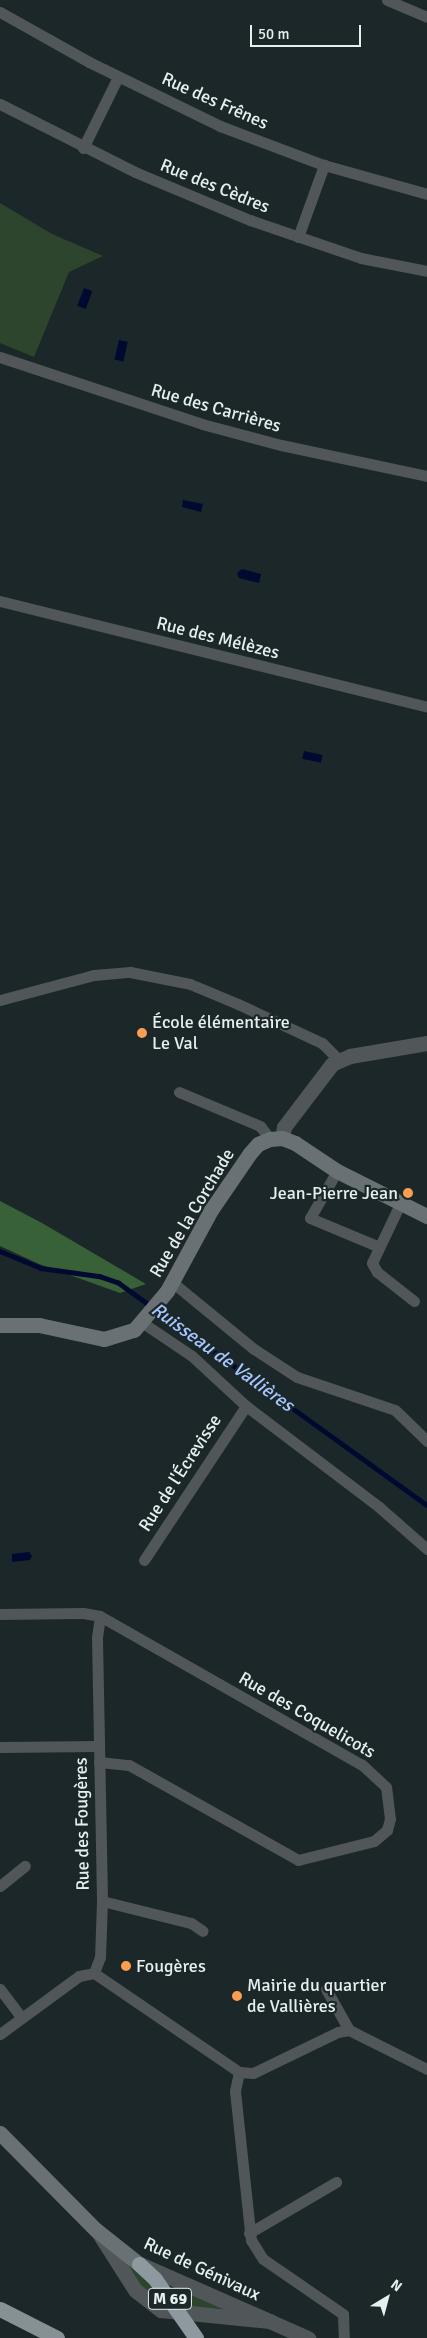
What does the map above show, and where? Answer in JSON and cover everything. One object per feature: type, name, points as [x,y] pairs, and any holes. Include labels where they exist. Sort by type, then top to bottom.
[{"type":"highway","name":"M 69","points":[[139,2264],[182,2314],[196,2338]]},
{"type":"highway","points":[[0,2309],[57,2338]]},
{"type":"main road","points":[[276,1138],[400,1204],[427,1216]]},
{"type":"main road","name":"Rue de la Corchade","points":[[0,1325],[39,1325],[104,1339],[134,1330],[145,1320],[169,1287],[230,1181],[258,1144],[276,1138]]},
{"type":"main road","name":"Rue de Génivaux","points":[[0,2133],[96,2230],[139,2264]]},
{"type":"street","points":[[387,0],[427,17]]},
{"type":"street","name":"Rue des Frênes","points":[[0,12],[118,77],[220,126],[324,165],[427,194]]},
{"type":"street","points":[[84,148],[118,77]]},
{"type":"street","name":"Rue des Cèdres","points":[[0,104],[84,148],[190,196],[298,237],[361,258],[427,271]]},
{"type":"street","points":[[298,237],[324,165]]},
{"type":"street","name":"Rue des Carrières","points":[[0,357],[202,424],[281,445],[427,476]]},
{"type":"street","name":"Rue des Mélèzes","points":[[0,601],[427,707]]},
{"type":"street","points":[[0,1000],[94,975],[130,972],[190,984],[238,1004],[322,1043],[339,1060]]},
{"type":"street","points":[[179,1092],[260,1126],[276,1138],[325,1071],[339,1060],[427,1043]]},
{"type":"street","points":[[337,1171],[310,1218],[377,1246]]},
{"type":"street","points":[[400,1204],[372,1257],[374,1267],[414,1301]]},
{"type":"street","points":[[169,1287],[254,1349],[297,1377],[395,1410],[427,1441]]},
{"type":"street","name":"Rue de l'Écrevisse","points":[[145,1320],[192,1356],[246,1406],[380,1507],[427,1549]]},
{"type":"street","name":"Rue de l'Écrevisse","points":[[144,1560],[246,1406]]},
{"type":"street","points":[[0,1614],[83,1613],[100,1616]]},
{"type":"street","name":"Rue des Fougères","points":[[94,1973],[100,1956],[102,1901],[97,1628],[100,1616]]},
{"type":"street","name":"Rue des Coquelicots","points":[[98,1762],[129,1765],[298,1860],[374,1841],[387,1830],[390,1819],[386,1787],[362,1765],[100,1616]]},
{"type":"street","name":"Rue des Fougères","points":[[0,1747],[98,1746]]},
{"type":"street","points":[[0,1886],[25,1866]]},
{"type":"street","name":"Rue des Fougères","points":[[102,1901],[191,1923],[203,1931]]},
{"type":"street","points":[[0,2034],[79,1976],[94,1973],[239,2072],[253,2073],[338,2032],[349,2030]]},
{"type":"street","points":[[0,1989],[22,2018]]},
{"type":"street","points":[[326,1989],[349,2030],[427,2069]]},
{"type":"street","points":[[239,2072],[235,2091],[249,2233],[254,2248],[264,2259],[343,2314],[344,2338]]},
{"type":"street","points":[[249,2233],[336,2182]]},
{"type":"street","name":"Rue de Génivaux","points":[[96,2230],[141,2297],[161,2310],[182,2314],[270,2321]]},
{"type":"street","name":"Rue de Génivaux","points":[[139,2264],[308,2338]]},
{"type":"green space","points":[[0,203],[52,234],[103,256],[69,272],[34,357],[0,343]]},
{"type":"green space","points":[[0,1201],[42,1223],[146,1284],[120,1293],[39,1264],[0,1246]]},
{"type":"green space","points":[[124,2258],[163,2298],[161,2303],[138,2285]]},
{"type":"green space","points":[[174,2286],[227,2309],[189,2307],[172,2291]]},
{"type":"water","points":[[84,288],[92,291],[86,309],[77,306]]},
{"type":"water","points":[[119,340],[128,342],[123,362],[115,359]]},
{"type":"water","points":[[183,500],[203,504],[201,512],[182,507]]},
{"type":"water","points":[[242,569],[261,574],[259,583],[239,578],[237,573]]},
{"type":"water","points":[[304,751],[323,755],[321,763],[302,759]]},
{"type":"water","points":[[29,1552],[32,1556],[30,1560],[12,1562],[12,1554]]},
{"type":"waterway","name":"Ruisseau de Vallières","points":[[0,1251],[41,1268],[99,1276],[119,1283],[427,1505]]},
{"type":"place","name":"École élémentaire Le Val","points":[[142,1033]]},
{"type":"place","name":"Jean-Pierre Jean","points":[[408,1193]]},
{"type":"place","name":"Fougères","points":[[126,1966]]},
{"type":"place","name":"Mairie du quartier de Vallières","points":[[237,1996]]}]
